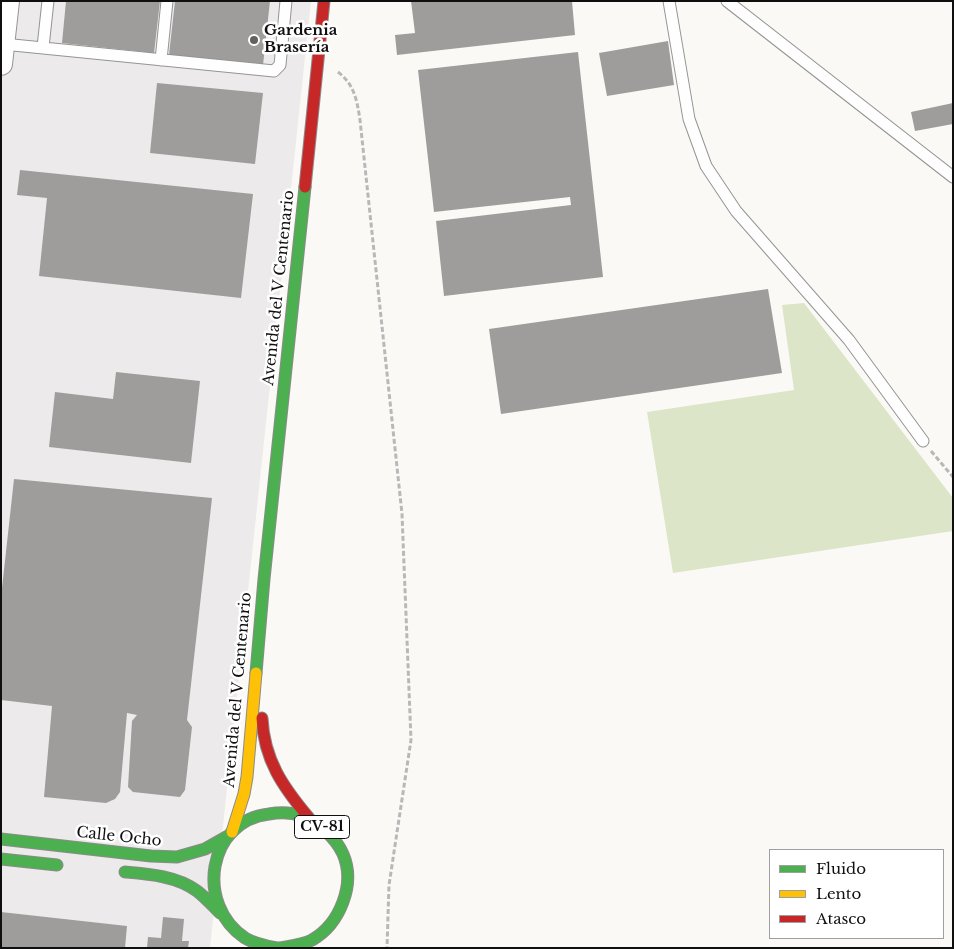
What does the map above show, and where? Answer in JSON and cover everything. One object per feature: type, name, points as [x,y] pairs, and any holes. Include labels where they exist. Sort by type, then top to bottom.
[{"type":"main road","name":"Avenida del V Centenario","points":[[230,834],[244,794],[247,777],[264,579],[324,1]]},
{"type":"main road","name":"Avenida del V Centenario","points":[[264,579],[262,724],[265,744],[270,760],[286,792],[308,818]]},
{"type":"main road","name":"CV-81","points":[[114,871],[159,876],[182,883],[195,890],[223,916],[239,934],[258,944],[278,948],[297,947],[317,937],[332,923],[343,906],[348,885],[346,864],[339,845],[326,829],[308,818],[292,812],[274,812],[257,816],[241,824],[230,834],[216,857],[212,881],[214,898],[223,916],[230,942]]},
{"type":"main road","name":"Calle Ocho","points":[[1,839],[151,856],[177,857],[205,849],[230,834]]},
{"type":"main road","points":[[1,859],[67,866]]},
{"type":"street","points":[[2,54],[8,1]]},
{"type":"lane","points":[[43,47],[48,1]]},
{"type":"lane","points":[[161,60],[167,1]]},
{"type":"lane","points":[[2,54],[43,47],[274,71],[280,65],[286,1]]},
{"type":"lane","points":[[669,1],[689,119],[706,166],[736,211],[849,340],[923,441]]},
{"type":"lane","points":[[727,1],[953,177]]},
{"type":"path","points":[[318,60],[336,69],[347,79],[356,96],[402,514],[411,740],[389,885],[387,948]]},
{"type":"path","points":[[923,441],[953,477]]},
{"type":"shaded area","points":[[1,1],[311,1],[210,948],[1,948]]},
{"type":"green space","points":[[804,303],[953,498],[953,531],[673,573],[647,412],[794,390],[782,305]]},
{"type":"building","points":[[66,1],[160,1],[154,53],[62,43]]},
{"type":"building","points":[[175,1],[270,1],[263,65],[169,55]]},
{"type":"building","points":[[411,1],[572,1],[575,35],[397,55],[395,35],[415,33]]},
{"type":"building","points":[[668,41],[674,85],[607,96],[599,53]]},
{"type":"building","points":[[578,52],[603,277],[444,296],[436,221],[571,205],[570,197],[434,212],[418,70]]},
{"type":"building","points":[[157,83],[263,93],[255,164],[150,153]]},
{"type":"building","points":[[953,103],[953,124],[915,131],[911,112]]},
{"type":"building","points":[[20,170],[253,194],[241,298],[39,276],[47,198],[17,195]]},
{"type":"building","points":[[768,289],[782,373],[501,414],[489,329]]},
{"type":"building","points":[[116,372],[200,381],[191,463],[49,447],[55,392],[113,399]]},
{"type":"building","points":[[14,479],[212,498],[187,720],[192,727],[185,790],[180,797],[133,792],[128,787],[132,721],[137,715],[127,713],[120,792],[115,799],[106,803],[44,797],[52,706],[1,700],[1,597]]},
{"type":"building","points":[[1,912],[127,926],[125,948],[1,948]]},
{"type":"building","points":[[163,917],[184,919],[182,941],[189,941],[188,948],[147,948],[148,937],[161,938]]},
{"type":"traffic: fast","points":[[256,673],[305,187]]},
{"type":"traffic: fast","points":[[277,948],[245,938],[229,923],[219,906],[214,886],[215,866],[221,848],[232,832],[248,820],[269,814],[286,813],[308,819],[321,827],[331,837],[343,854],[348,878],[343,902],[338,914],[322,933],[308,942],[279,948]]},
{"type":"traffic: fast","points":[[1,839],[151,856],[177,857],[205,849],[228,836]]},
{"type":"traffic: fast","points":[[1,859],[57,865]]},
{"type":"traffic: fast","points":[[125,872],[162,877],[181,882],[197,891],[220,913]]},
{"type":"traffic: slow","points":[[232,832],[244,794],[247,777],[256,673]]},
{"type":"traffic: jam","points":[[305,187],[324,1]]},
{"type":"traffic: jam","points":[[262,718],[267,747],[276,772],[309,818]]},
{"type":"place","name":"Gardenia Brasería","points":[[254,40]]}]
